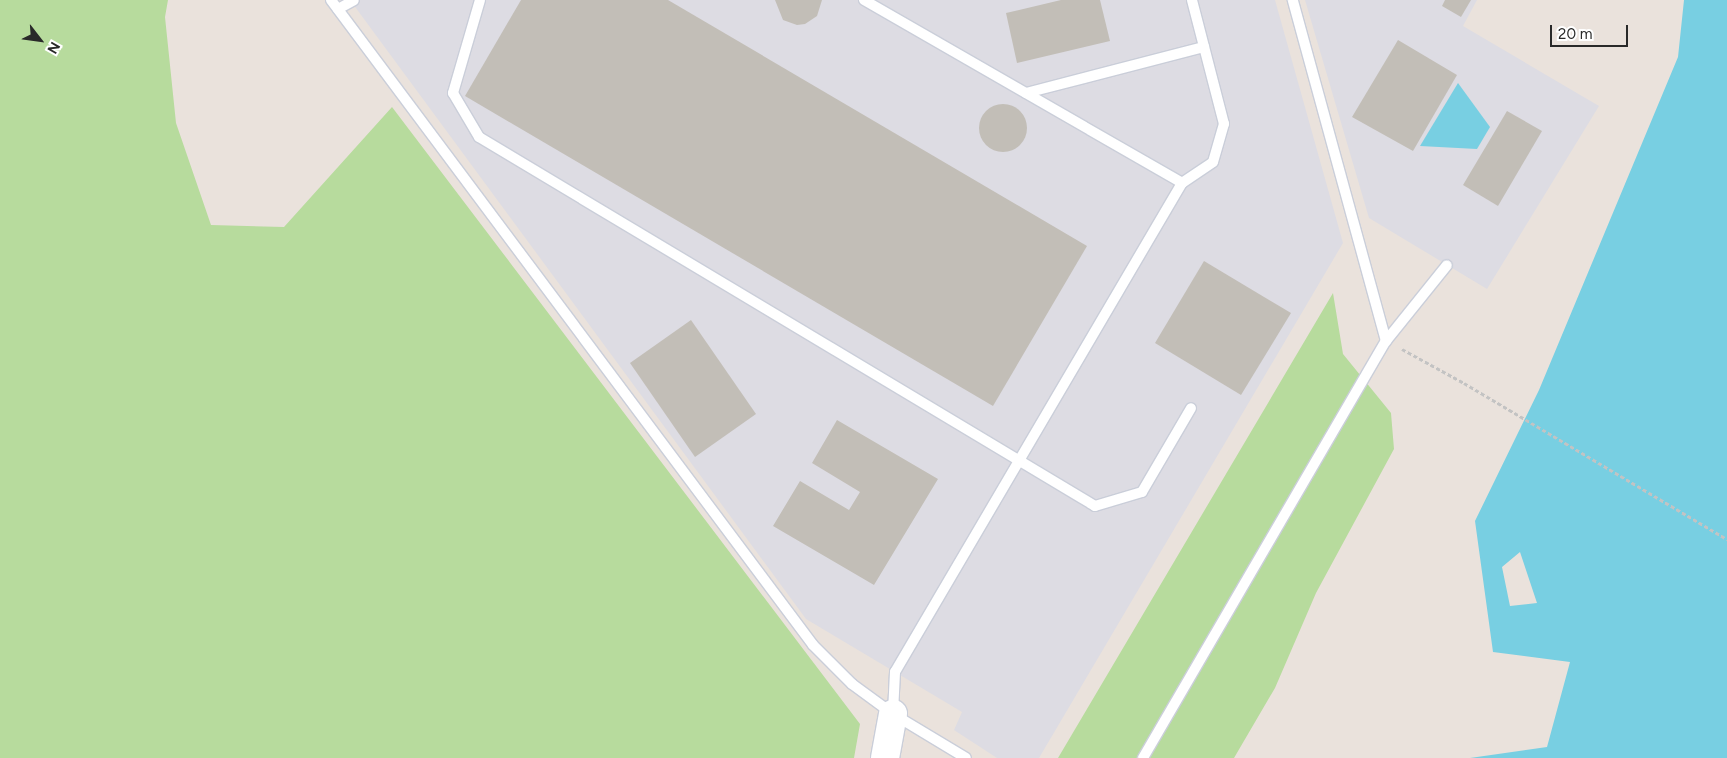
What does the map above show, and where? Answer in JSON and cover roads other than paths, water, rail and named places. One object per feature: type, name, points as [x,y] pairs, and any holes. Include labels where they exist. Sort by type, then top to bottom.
[{"type":"main road","points":[[885,758],[893,714]]},
{"type":"lane","points":[[330,0],[813,645],[846,679],[893,714],[966,758]]},
{"type":"lane","points":[[338,9],[354,0]]},
{"type":"lane","points":[[480,0],[453,93],[479,137],[1095,506],[1142,492],[1191,408]]},
{"type":"lane","points":[[864,0],[1182,183]]},
{"type":"lane","points":[[893,714],[895,672],[1182,183],[1213,162],[1224,124],[1192,0]]},
{"type":"lane","points":[[1293,0],[1386,341]]},
{"type":"lane","points":[[1026,93],[1204,47]]},
{"type":"lane","points":[[1143,758],[1386,341],[1447,265]]},
{"type":"water","points":[[1684,0],[1727,0],[1727,758],[1470,758],[1547,747],[1570,662],[1493,652],[1475,521],[1539,390],[1678,57]],"holes":[[[1520,552],[1537,603],[1510,606],[1502,567]]]},
{"type":"water","points":[[1458,83],[1490,127],[1477,149],[1420,146]]}]
